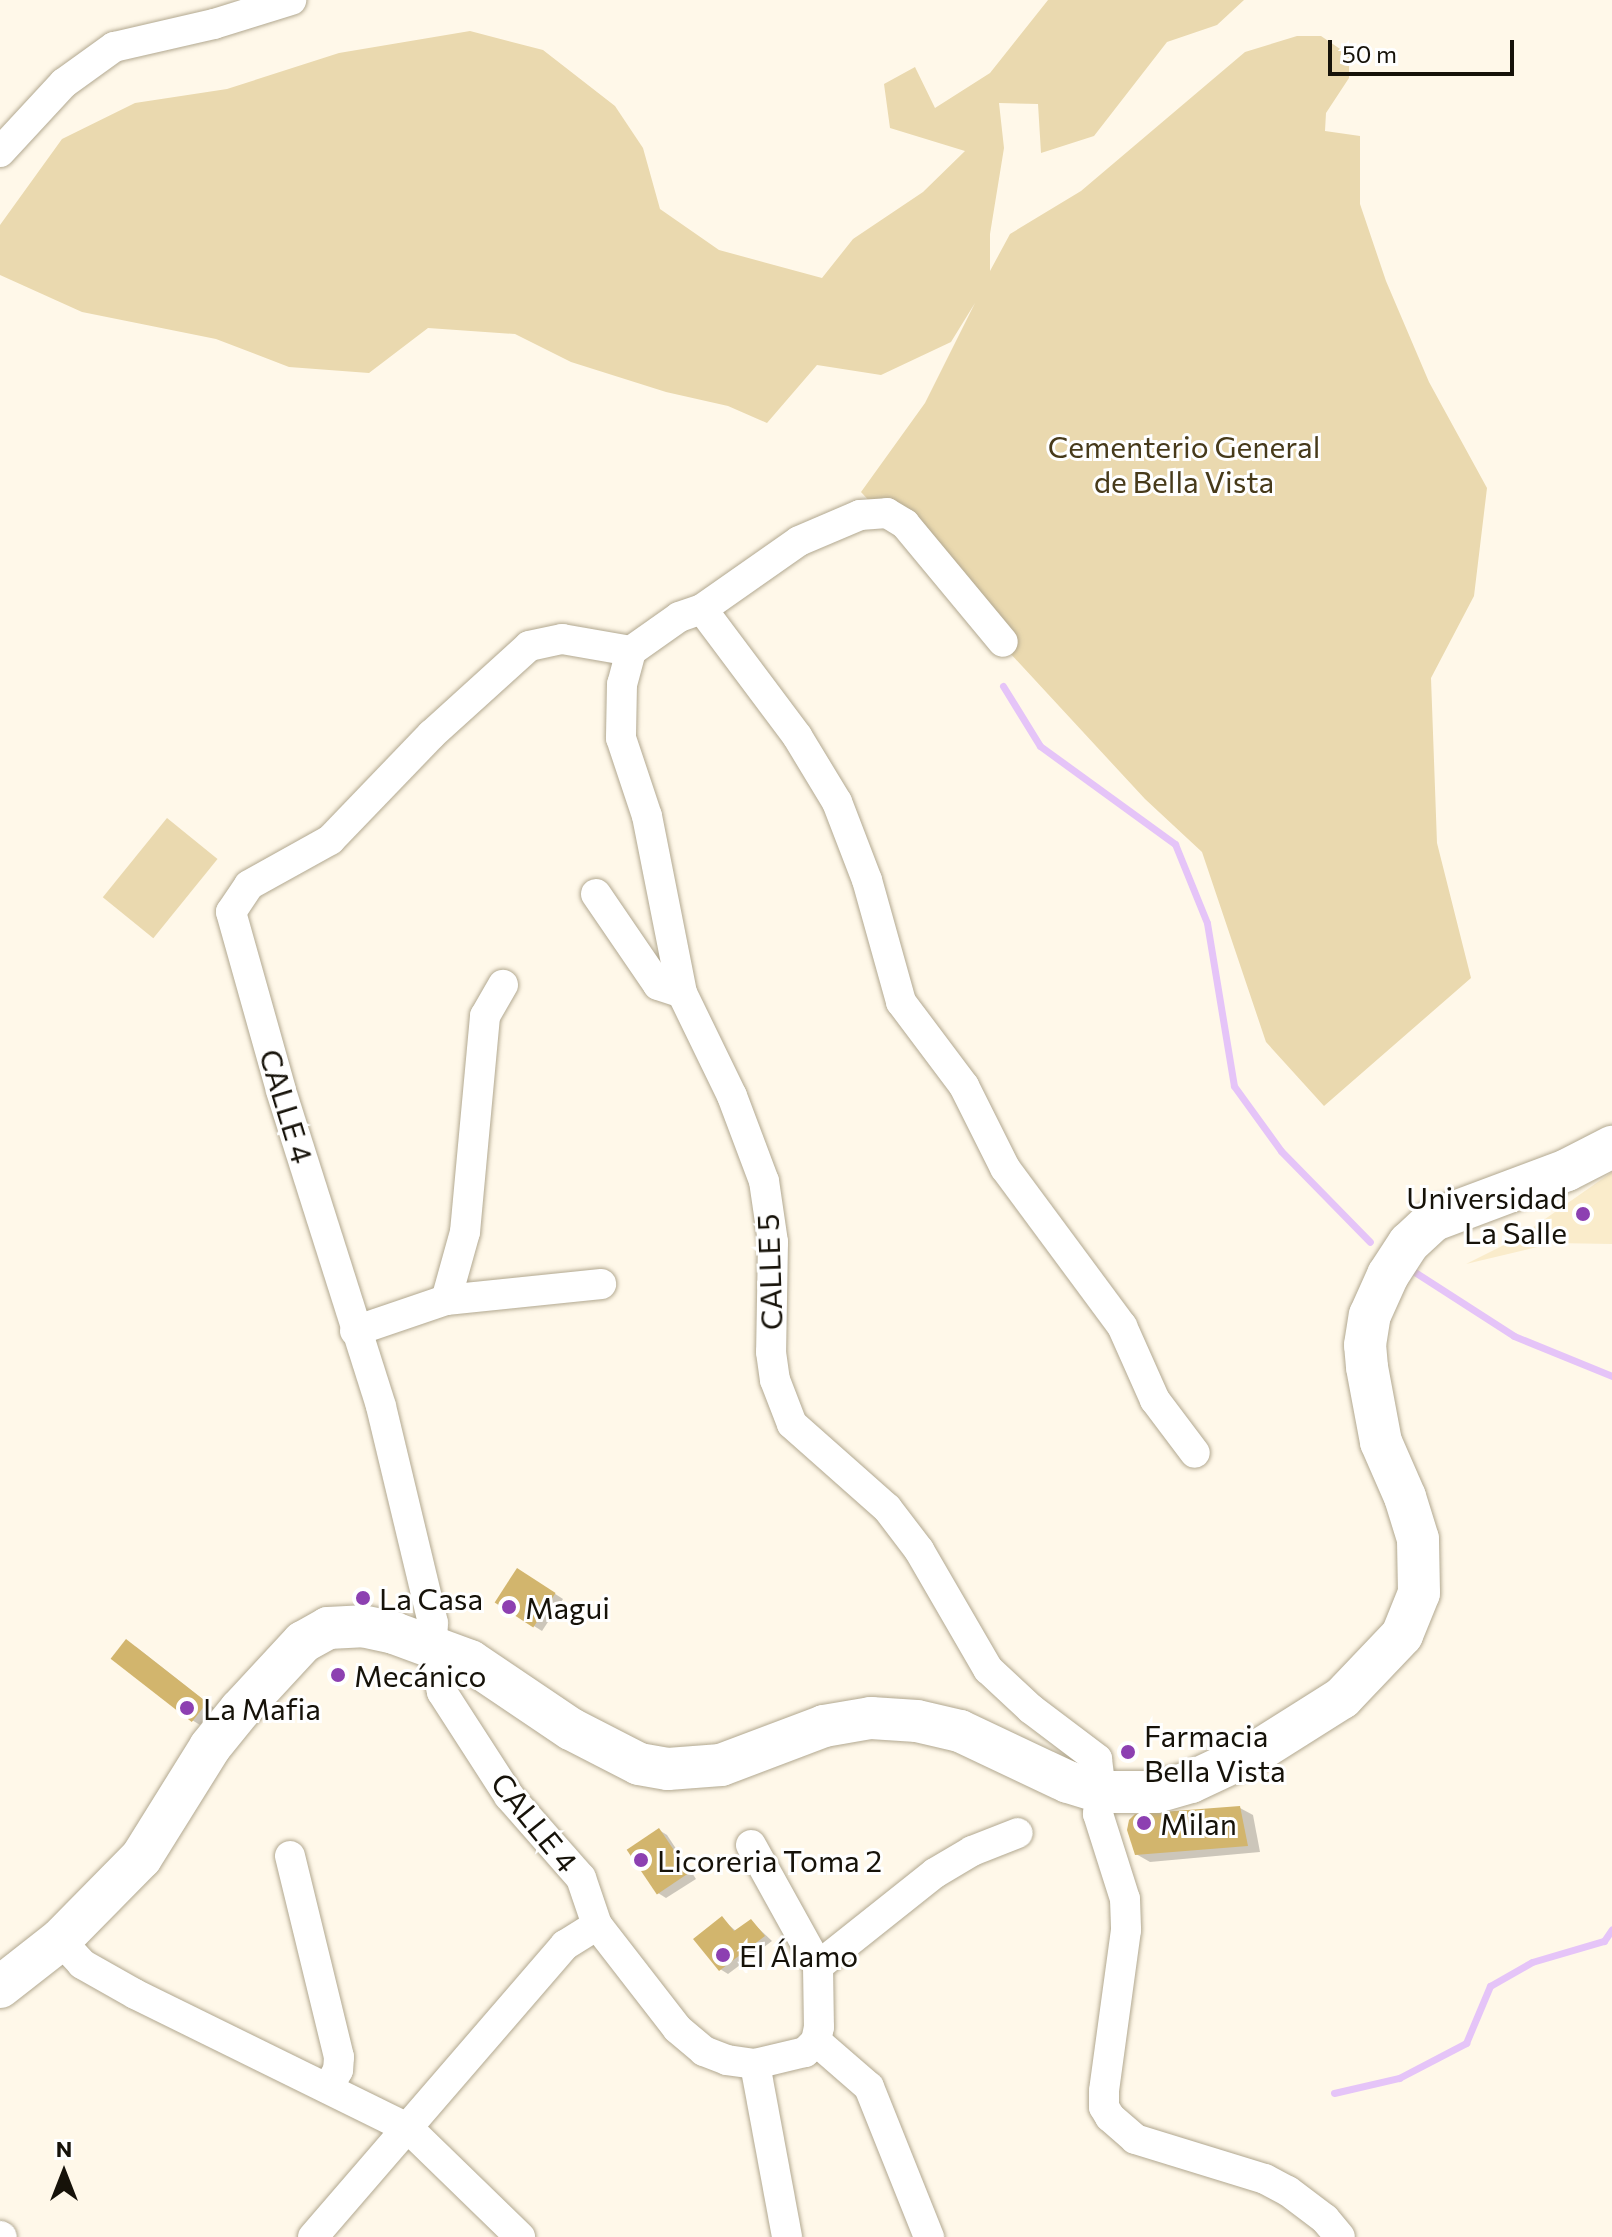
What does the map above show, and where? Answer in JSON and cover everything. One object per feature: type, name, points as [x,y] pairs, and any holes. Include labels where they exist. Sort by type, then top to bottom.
[{"type":"main road","points":[[0,1987],[60,1940],[141,1858],[210,1747],[303,1642],[328,1628],[362,1626],[394,1633],[470,1661],[571,1729],[639,1764],[668,1769],[700,1769],[824,1726],[871,1718],[917,1721],[960,1731],[1068,1782],[1101,1792],[1156,1792],[1191,1782],[1261,1749],[1342,1698],[1402,1635],[1419,1593],[1421,1561],[1413,1520],[1381,1442],[1370,1396],[1365,1345],[1377,1296],[1409,1243],[1434,1220],[1567,1170],[1612,1147]]},
{"type":"street","points":[[0,152],[64,83],[114,47],[214,24],[291,0]]},
{"type":"street","points":[[631,651],[679,617],[702,609],[799,541],[860,515],[887,513],[905,524],[1003,642]]},
{"type":"street","points":[[702,609],[797,736],[837,802],[867,880],[901,1002],[964,1086],[1005,1168],[1122,1326],[1155,1400],[1195,1453]]},
{"type":"street","name":"CALLE 4","points":[[631,651],[562,639],[529,646],[431,735],[330,840],[249,885],[231,912],[355,1331],[381,1406],[433,1623],[432,1647],[442,1692],[509,1796],[581,1878],[597,1925],[677,2028],[704,2051],[727,2060],[755,2064],[805,2052],[816,2041]]},
{"type":"street","name":"CALLE 5","points":[[631,651],[622,684],[621,738],[647,816],[682,993],[732,1096],[764,1181],[773,1242],[771,1352],[775,1380],[792,1424],[887,1508],[919,1550],[988,1669],[1031,1709],[1097,1759],[1101,1792],[1098,1814],[1125,1899],[1126,1930],[1104,2107],[1118,2127],[1135,2139],[1265,2179],[1288,2191],[1325,2219],[1340,2237]]},
{"type":"street","points":[[596,894],[658,985],[682,993]]},
{"type":"street","points":[[446,1300],[465,1232],[485,1016],[503,985]]},
{"type":"street","points":[[355,1331],[446,1300],[601,1284]]},
{"type":"street","points":[[818,1966],[935,1873],[972,1851],[1018,1833]]},
{"type":"street","points":[[751,1845],[818,1966],[819,2027],[816,2041],[869,2087],[929,2237]]},
{"type":"street","points":[[290,1856],[339,2057],[338,2070],[328,2088]]},
{"type":"street","points":[[313,2237],[565,1945],[597,1925]]},
{"type":"street","points":[[60,1940],[82,1964],[135,1994],[409,2129],[520,2237]]},
{"type":"street","points":[[755,2064],[787,2237]]},
{"type":"shaded area","name":"Universidad La Salle","points":[[1612,1172],[1612,1244],[1554,1243],[1466,1264],[1518,1238]]},
{"type":"green space","name":"Cementerio General de Bella Vista","points":[[1048,0],[1244,0],[1217,25],[1167,42],[1094,136],[1041,153],[1038,104],[999,103],[1004,148],[990,234],[990,271],[1010,234],[1081,191],[1245,52],[1297,36],[1321,36],[1349,55],[1349,78],[1326,113],[1325,131],[1360,136],[1360,204],[1386,281],[1429,382],[1487,488],[1474,596],[1431,678],[1437,843],[1471,978],[1324,1106],[1266,1042],[1202,852],[1145,799],[861,492],[925,403],[975,303],[951,342],[881,375],[817,365],[767,423],[728,406],[666,392],[571,362],[515,334],[428,328],[369,373],[289,367],[216,339],[82,312],[0,275],[0,225],[62,139],[135,103],[227,89],[339,53],[470,31],[543,50],[615,106],[643,148],[660,209],[719,250],[822,278],[853,239],[923,192],[965,151],[890,128],[884,84],[915,67],[935,108],[990,73]]},
{"type":"green space","points":[[167,818],[218,859],[153,938],[103,897]]},
{"type":"building","points":[[517,1568],[556,1593],[533,1627],[495,1602]]},
{"type":"building","points":[[126,1639],[207,1702],[192,1722],[111,1659]]},
{"type":"building","points":[[1240,1806],[1248,1846],[1135,1855],[1127,1830],[1129,1820],[1135,1814]]},
{"type":"building","points":[[659,1828],[689,1873],[657,1895],[627,1850]]},
{"type":"building","name":"El Álamo","points":[[722,1916],[734,1931],[751,1919],[765,1936],[719,1971],[693,1939]]},
{"type":"waterway","points":[[1003,686],[1040,746],[1175,844],[1207,923],[1234,1086],[1281,1151],[1370,1242]]},
{"type":"waterway","points":[[1407,1267],[1514,1336],[1612,1376]]},
{"type":"waterway","points":[[1334,2093],[1399,2078],[1466,2043],[1490,1986],[1532,1962],[1604,1941],[1612,1929]]},
{"type":"place","name":"Universidad La Salle","points":[[1583,1214]]},
{"type":"place","name":"La Casa","points":[[363,1598]]},
{"type":"place","name":"Magui","points":[[509,1607]]},
{"type":"place","name":"Mecánico","points":[[338,1675]]},
{"type":"place","name":"La Mafia","points":[[187,1708]]},
{"type":"place","name":"Farmacia Bella Vista","points":[[1128,1752]]},
{"type":"place","name":"Milan","points":[[1144,1823]]},
{"type":"place","name":"Licoreria Toma 2","points":[[641,1860]]},
{"type":"place","name":"El Álamo","points":[[723,1955]]}]
